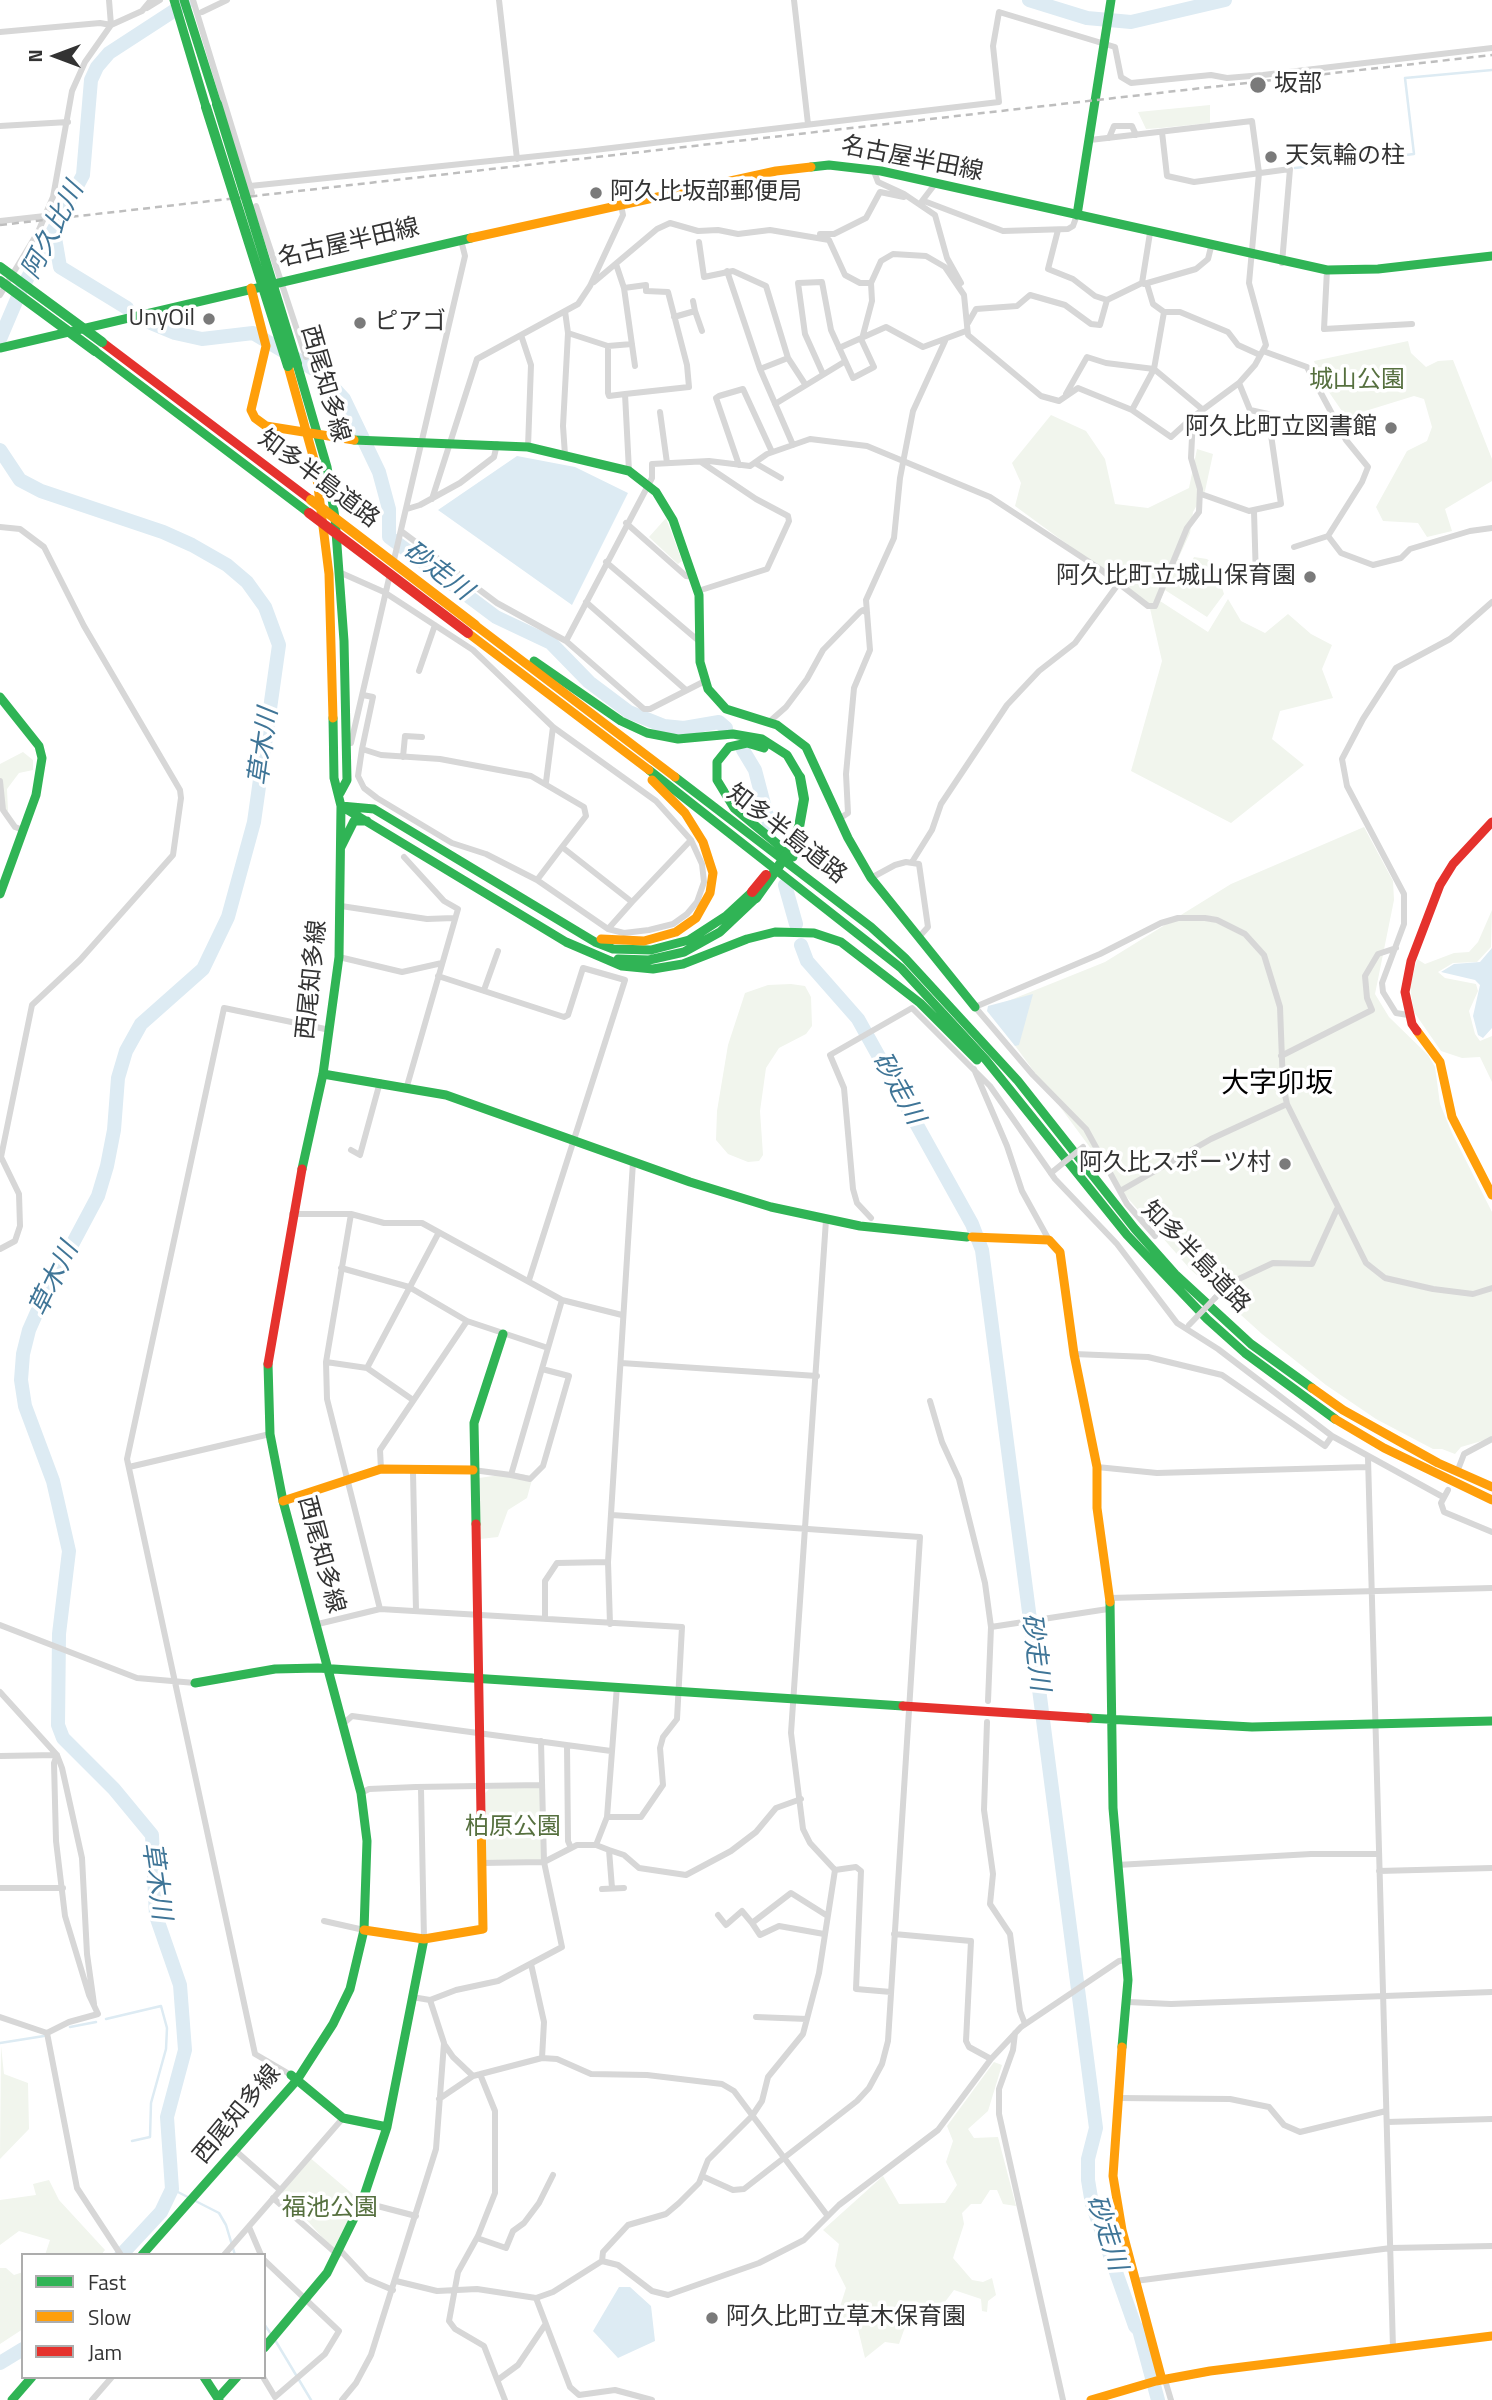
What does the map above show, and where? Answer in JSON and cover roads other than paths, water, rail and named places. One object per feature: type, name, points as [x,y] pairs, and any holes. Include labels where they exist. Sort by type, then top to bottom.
[{"type":"main road","name":"西尾知多線","points":[[144,2253],[237,2151],[333,2024],[351,1989],[364,1930],[368,1862],[361,1793],[283,1501],[270,1434],[267,1377],[271,1337],[292,1214],[323,1074],[340,957],[341,806],[340,793],[334,778],[329,574],[315,463],[307,435],[297,362],[174,0]]},
{"type":"main road","name":"西尾知多線","points":[[184,0],[319,436],[335,518],[344,641],[346,780],[340,793]]},
{"type":"main road","points":[[1077,215],[1106,46],[1110,1]]},
{"type":"main road","name":"名古屋半田線","points":[[4,347],[461,240],[803,167],[829,165],[873,169],[1253,257],[1327,270],[1378,269],[1492,256]]},
{"type":"main road","name":"知多半島道路","points":[[0,267],[309,513],[472,629],[503,646],[871,927],[937,990],[993,1051],[1135,1229],[1206,1304],[1261,1352],[1343,1410],[1426,1456],[1492,1487]]},
{"type":"main road","name":"知多半島道路","points":[[0,281],[99,346],[311,500],[472,629],[545,692],[877,947],[930,997],[1012,1092],[1127,1235],[1207,1319],[1245,1353],[1338,1422],[1424,1469],[1492,1500]]},
{"type":"main road","points":[[251,288],[266,346],[251,410],[255,418],[266,426],[307,435],[374,442],[450,442],[528,447],[629,471],[648,484],[670,513],[694,577],[698,591],[705,681],[712,695],[726,709],[786,730],[806,747],[818,766],[839,819],[871,878],[905,924],[919,937],[975,1007]]},
{"type":"main road","points":[[503,646],[526,656],[621,721],[647,733],[678,739],[733,734],[762,739],[787,755],[804,799],[799,827],[788,852],[720,932],[684,952],[649,960],[596,955]]},
{"type":"main road","points":[[545,692],[549,702],[672,798],[703,842],[713,873],[706,903],[696,918],[681,930],[653,940],[626,942],[581,934]]},
{"type":"main road","points":[[0,696],[33,738],[42,758],[40,784],[0,894]]},
{"type":"main road","points":[[797,780],[781,759],[756,744],[729,747],[716,767],[719,786],[734,808],[868,916],[871,927]]},
{"type":"main road","points":[[341,806],[356,805],[374,809],[605,946],[633,951],[677,945],[709,929],[754,895]]},
{"type":"main road","points":[[341,806],[370,821],[500,904],[566,942],[609,962],[630,968],[667,968],[699,960],[762,934],[789,931],[827,937],[860,955],[920,1003],[1004,1090],[1012,1092]]},
{"type":"main road","points":[[341,847],[345,832],[354,821],[370,821]]},
{"type":"main road","points":[[1492,822],[1453,864],[1435,896],[1407,977],[1405,992],[1408,1015],[1418,1034],[1440,1062],[1452,1118],[1492,1195]]},
{"type":"main road","points":[[323,1074],[407,1086],[446,1095],[743,1199],[827,1220],[907,1233],[1055,1242],[1060,1252],[1074,1354],[1097,1467],[1097,1507],[1109,1604],[1110,1719],[1117,1865],[1127,1960],[1128,2002],[1113,2176],[1117,2211],[1158,2381]]},
{"type":"main road","points":[[364,1930],[424,1939],[483,1929],[474,1423],[483,1386],[503,1334]]},
{"type":"main road","points":[[283,1501],[380,1469],[413,1472],[473,1470]]},
{"type":"main road","points":[[195,1683],[275,1669],[329,1670],[1252,1727],[1492,1721]]},
{"type":"main road","points":[[271,2341],[306,2301],[339,2253],[362,2202],[387,2127],[424,1939]]},
{"type":"main road","points":[[294,2077],[343,2118],[387,2127]]},
{"type":"main road","points":[[1091,2400],[1158,2381],[1259,2364],[1492,2336]]},
{"type":"main road","points":[[12,2400],[30,2379]]},
{"type":"main road","points":[[205,2379],[218,2399],[235,2379]]},
{"type":"street","points":[[109,0],[111,25]]},
{"type":"street","points":[[142,10],[150,0]]},
{"type":"street","points":[[0,293],[46,216],[61,166],[72,91],[85,62],[111,25],[160,0]]},
{"type":"street","points":[[193,0],[199,11],[251,190],[999,102],[993,46],[999,12],[1115,47],[1121,77],[1131,83],[1210,75],[1227,78],[1263,75],[1492,48]]},
{"type":"street","points":[[199,11],[227,0]]},
{"type":"street","points":[[499,0],[517,159]]},
{"type":"street","points":[[794,0],[808,124]]},
{"type":"street","points":[[0,32],[100,23],[111,25]]},
{"type":"street","points":[[966,329],[1041,396],[1059,401],[1074,388],[1082,389],[1132,410],[1171,437],[1202,409],[1239,383],[1262,353],[1266,339],[1249,283],[1259,173],[1252,121],[1090,140]]},
{"type":"street","points":[[0,126],[68,122]]},
{"type":"street","points":[[1109,138],[1111,128],[1121,125],[1132,125],[1136,135]]},
{"type":"street","points":[[1162,132],[1167,176],[1194,181],[1290,169],[1282,263]]},
{"type":"street","points":[[873,169],[878,182],[934,215],[947,258],[964,295],[968,310],[966,329]]},
{"type":"street","points":[[924,201],[934,184]]},
{"type":"street","points":[[590,286],[657,229],[670,223],[698,231],[719,230],[738,234],[770,230],[795,236],[834,234],[863,220],[880,192],[924,201],[1003,231],[1058,230],[1073,226],[1077,215]]},
{"type":"street","points":[[432,499],[477,359],[578,303],[590,286],[622,215],[621,205]]},
{"type":"street","points":[[256,206],[281,281],[297,362]]},
{"type":"street","points":[[0,220],[46,216]]},
{"type":"street","points":[[1058,230],[1048,269],[1073,279],[1096,297],[1107,300],[1145,284],[1196,269],[1208,259],[1211,247]]},
{"type":"street","points":[[1150,233],[1145,284],[1153,304],[1164,312],[1180,313],[1228,332],[1238,345],[1307,366],[1346,440],[1368,467],[1362,482],[1328,536],[1294,547]]},
{"type":"street","points":[[812,235],[829,240],[845,275],[860,283],[871,283]]},
{"type":"street","points":[[351,743],[384,592],[407,509],[465,256],[461,240]]},
{"type":"street","points":[[699,242],[704,277],[727,271],[766,286],[788,358],[806,384]]},
{"type":"street","points":[[823,374],[805,334],[798,283],[822,282],[830,327],[853,378],[874,367],[862,337],[872,301],[871,283],[881,261],[893,254],[926,256],[945,267],[964,295]]},
{"type":"street","points":[[616,264],[624,288],[635,366]]},
{"type":"street","points":[[1327,270],[1324,329],[1412,324]]},
{"type":"street","points":[[727,271],[760,369],[793,445]]},
{"type":"street","points":[[608,346],[609,396],[689,387],[687,365],[668,292],[646,291],[646,285],[624,288]]},
{"type":"street","points":[[839,348],[886,327],[923,347],[945,341],[966,329],[976,309],[1017,306],[1030,295],[1065,305],[1091,324],[1100,326],[1107,300]]},
{"type":"street","points":[[693,301],[702,331]]},
{"type":"street","points":[[565,311],[568,333],[563,426],[565,455]]},
{"type":"street","points":[[674,317],[695,311]]},
{"type":"street","points":[[1132,410],[1154,369],[1164,312]]},
{"type":"street","points":[[568,333],[608,346],[632,344]]},
{"type":"street","points":[[521,335],[531,365],[528,447]]},
{"type":"street","points":[[839,819],[848,813],[846,774],[854,688],[870,646],[867,613],[871,588],[894,538],[903,461],[916,403],[930,380],[945,341]]},
{"type":"street","points":[[1066,396],[1087,357],[1106,363],[1154,369],[1202,409]]},
{"type":"street","points":[[760,369],[788,358]]},
{"type":"street","points":[[775,404],[844,362]]},
{"type":"street","points":[[1201,494],[1240,509],[1254,511],[1281,504],[1268,414],[1250,410],[1239,383]]},
{"type":"street","points":[[739,465],[716,398],[719,396],[743,389],[772,452]]},
{"type":"street","points":[[625,394],[629,471]]},
{"type":"street","points":[[660,412],[667,463]]},
{"type":"street","points":[[566,641],[652,478],[652,464],[701,461],[739,465],[755,463],[772,452],[810,439],[845,441],[868,446],[990,497],[1119,583],[1148,606],[1155,606],[1187,528],[1199,512],[1201,494],[1191,458],[1194,417]]},
{"type":"street","points":[[407,509],[432,499],[489,462],[496,452],[496,444]]},
{"type":"street","points":[[698,591],[767,569],[789,521],[788,516],[701,461]]},
{"type":"street","points":[[755,463],[782,478]]},
{"type":"street","points":[[1254,511],[1256,579]]},
{"type":"street","points":[[626,523],[687,576],[694,577]]},
{"type":"street","points":[[0,527],[20,529],[44,547],[84,626],[180,790],[181,798],[173,855],[80,960],[32,1005],[1,1157],[19,1194],[20,1226],[15,1241],[0,1249]]},
{"type":"street","points":[[1328,536],[1341,553],[1373,565],[1401,558],[1410,549],[1470,531],[1492,528]]},
{"type":"street","points":[[400,534],[498,603],[566,641],[644,709],[650,709],[705,681]]},
{"type":"street","points":[[606,562],[701,642]]},
{"type":"street","points":[[339,572],[384,592],[473,650],[553,727],[656,800],[691,840],[702,864],[704,882],[697,902],[673,925],[624,933],[608,929],[537,880],[486,854],[452,843],[377,798],[364,788],[358,776],[373,697],[363,695]]},
{"type":"street","points":[[912,862],[932,830],[941,804],[1007,705],[1039,671],[1075,643],[1119,583]]},
{"type":"street","points":[[586,602],[685,690]]},
{"type":"street","points":[[1408,1015],[1401,1016],[1396,1013],[1383,992],[1383,976],[1404,924],[1404,894],[1347,786],[1342,759],[1363,719],[1396,668],[1450,639],[1492,602]]},
{"type":"street","points":[[769,722],[786,707],[807,679],[823,650],[860,612],[863,610],[867,613]]},
{"type":"street","points":[[419,671],[435,625]]},
{"type":"street","points":[[546,782],[553,727]]},
{"type":"street","points":[[403,757],[405,736],[422,737]]},
{"type":"street","points":[[362,749],[531,776],[546,782],[584,807],[586,816],[537,880]]},
{"type":"street","points":[[0,781],[3,810],[15,827],[23,830]]},
{"type":"street","points":[[608,929],[691,840]]},
{"type":"street","points":[[562,847],[632,902]]},
{"type":"street","points":[[404,857],[444,901],[458,909],[407,1086]]},
{"type":"street","points":[[871,878],[895,865],[912,862],[919,864],[928,921],[928,927],[919,937]]},
{"type":"street","points":[[341,906],[427,919],[454,918]]},
{"type":"street","points":[[1155,1236],[1129,1207],[1093,1141],[975,1007],[1100,954],[1161,923],[1190,917],[1217,920],[1245,934],[1264,954],[1280,1007],[1281,1056],[1287,1104],[1358,1252],[1385,1278],[1462,1294],[1492,1288]]},
{"type":"street","points":[[1281,1056],[1372,1010],[1367,998],[1365,976],[1378,954],[1396,948]]},
{"type":"street","points":[[484,990],[498,951]]},
{"type":"street","points":[[340,957],[402,972],[442,963]]},
{"type":"street","points":[[438,976],[565,1017],[583,968],[625,980],[529,1280]]},
{"type":"street","points":[[294,2077],[255,2054],[127,1459],[225,1008],[330,1030]]},
{"type":"street","points":[[871,1218],[858,1203],[853,1189],[844,1088],[830,1055],[912,1008],[973,1067],[1009,1110],[1051,1173],[1117,1244],[1177,1323],[1188,1327],[1332,1436],[1368,1458],[1446,1493],[1442,1508],[1450,1516],[1492,1532]]},
{"type":"street","points":[[973,1067],[1007,1146],[1022,1191],[1049,1240]]},
{"type":"street","points":[[351,1150],[360,1155],[380,1082]]},
{"type":"street","points":[[1120,1191],[1211,1139],[1287,1104]]},
{"type":"street","points":[[1051,1173],[1093,1141]]},
{"type":"street","points":[[610,1624],[608,1562],[633,1162]]},
{"type":"street","points":[[1188,1327],[1228,1284],[1273,1263],[1312,1264],[1337,1209]]},
{"type":"street","points":[[292,1214],[351,1214],[384,1223],[422,1223],[562,1300],[622,1315]]},
{"type":"street","points":[[351,1214],[326,1362],[327,1399],[345,1479],[380,1609]]},
{"type":"street","points":[[827,1220],[792,1740],[801,1799],[800,1817],[806,1836],[835,1870]]},
{"type":"street","points":[[367,1368],[438,1234]]},
{"type":"street","points":[[341,1268],[409,1287],[467,1321],[548,1348]]},
{"type":"street","points":[[511,1475],[562,1300]]},
{"type":"street","points":[[380,1469],[380,1450],[467,1321]]},
{"type":"street","points":[[1074,1354],[1148,1357],[1222,1375],[1325,1446],[1332,1436]]},
{"type":"street","points":[[326,1362],[367,1368],[413,1400]]},
{"type":"street","points":[[621,1363],[817,1376]]},
{"type":"street","points":[[473,1470],[530,1479],[543,1466],[569,1376],[542,1369]]},
{"type":"street","points":[[930,1401],[942,1442],[959,1479],[985,1583],[991,1627],[988,1701]]},
{"type":"street","points":[[130,1467],[270,1434]]},
{"type":"street","points":[[1460,1467],[1464,1454],[1492,1439]]},
{"type":"street","points":[[1368,1458],[1366,1467],[1393,2348]]},
{"type":"street","points":[[1097,1467],[1157,1473],[1366,1467]]},
{"type":"street","points":[[413,1472],[416,1611]]},
{"type":"street","points":[[612,1515],[920,1537],[886,2052],[869,2088],[744,2189],[733,2190],[702,2176]]},
{"type":"street","points":[[545,1619],[545,1581],[557,1563],[608,1562]]},
{"type":"street","points":[[991,1627],[1109,1604],[1492,1588]]},
{"type":"street","points":[[317,1624],[380,1609],[682,1627],[677,1719],[661,1742],[664,1779],[661,1790],[639,1818],[607,1817]]},
{"type":"street","points":[[0,1625],[137,1678],[195,1683]]},
{"type":"street","points":[[596,1845],[607,1817],[617,1686]]},
{"type":"street","points":[[0,1692],[57,1755],[82,1858],[86,1954],[94,2004]]},
{"type":"street","points":[[343,1724],[352,1716],[611,1751]]},
{"type":"street","points":[[987,1722],[984,1810],[993,1874],[990,1904],[1010,1934],[1020,2011],[1025,2024]]},
{"type":"street","points":[[412,1997],[430,2000],[456,1990],[498,1981],[562,1947],[544,1862],[541,1741]]},
{"type":"street","points":[[567,1745],[568,1841],[571,1848]]},
{"type":"street","points":[[0,1756],[57,1755]]},
{"type":"street","points":[[0,2017],[47,2033],[69,2022],[98,2014],[65,1916],[54,1790],[54,1763],[57,1755]]},
{"type":"street","points":[[361,1793],[369,1789],[542,1785]]},
{"type":"street","points":[[421,1789],[424,1939]]},
{"type":"street","points":[[481,1863],[544,1862],[584,1843],[624,1855],[639,1868],[686,1875],[731,1851],[756,1832],[776,1808],[801,1799]]},
{"type":"street","points":[[609,1850],[612,1888]]},
{"type":"street","points":[[1117,1865],[1311,1854],[1379,1854]]},
{"type":"street","points":[[835,1870],[856,1867],[861,1871],[856,1989],[891,1992]]},
{"type":"street","points":[[1379,1871],[1492,1868]]},
{"type":"street","points":[[602,2261],[603,2252],[628,2225],[666,2214],[699,2183],[710,2158],[732,2140],[752,2116],[762,2101],[766,2080],[803,2034],[835,1870]]},
{"type":"street","points":[[0,1888],[62,1888]]},
{"type":"street","points":[[602,1889],[624,1888]]},
{"type":"street","points":[[752,1923],[791,1894],[826,1915]]},
{"type":"street","points":[[718,1915],[726,1925],[742,1911],[760,1935],[779,1926],[824,1934]]},
{"type":"street","points":[[324,1922],[364,1930]]},
{"type":"street","points":[[894,1934],[971,1941],[966,2041],[969,2047],[991,2059]]},
{"type":"street","points":[[396,2281],[437,2291],[477,2289],[536,2298],[553,2292],[602,2261],[618,2265],[652,2291],[677,2294],[782,2252],[804,2241],[827,2214],[939,2130],[991,2059],[1025,2024],[1119,1961],[1127,1960]]},
{"type":"street","points":[[531,1964],[544,2022],[542,2058]]},
{"type":"street","points":[[1128,2002],[1171,2004],[1492,1992]]},
{"type":"street","points":[[345,2399],[366,2368],[436,2149],[444,2043],[430,2000]]},
{"type":"street","points":[[756,2017],[807,2019]]},
{"type":"street","points":[[47,2033],[77,2188],[119,2253]]},
{"type":"street","points":[[1015,2033],[1013,2050],[999,2089],[999,2114],[1063,2400]]},
{"type":"street","points":[[444,2043],[477,2075],[495,2111],[495,2193],[477,2238],[458,2272],[449,2321],[455,2329],[484,2346],[505,2400]]},
{"type":"street","points":[[439,2099],[477,2075],[542,2058],[557,2059],[591,2074],[647,2075],[722,2084],[734,2091],[827,2214]]},
{"type":"street","points":[[1118,2098],[1230,2099],[1269,2107],[1284,2125],[1300,2132],[1386,2111]]},
{"type":"street","points":[[226,2253],[343,2118]]},
{"type":"street","points":[[1387,2122],[1492,2119]]},
{"type":"street","points":[[237,2151],[280,2190]]},
{"type":"street","points":[[477,2238],[506,2248],[513,2231],[532,2213],[553,2175]]},
{"type":"street","points":[[273,2198],[367,2279],[393,2290]]},
{"type":"street","points":[[362,2202],[416,2216]]},
{"type":"street","points":[[249,2227],[260,2253]]},
{"type":"street","points":[[1135,2281],[1391,2248],[1492,2246]]},
{"type":"street","points":[[263,2379],[275,2396],[325,2354],[338,2331],[266,2262]]},
{"type":"street","points":[[536,2298],[565,2377],[579,2397],[617,2390],[652,2400]]},
{"type":"street","points":[[499,2379],[519,2365],[545,2325]]},
{"type":"street","points":[[92,2400],[110,2379]]},
{"type":"street","points":[[1158,2381],[1171,2400]]},
{"type":"waterway","name":"阿久比川","points":[[1029,0],[1087,18],[1131,22],[1225,0]]},
{"type":"waterway","name":"阿久比川","points":[[0,339],[20,292],[83,175],[91,80],[97,67],[109,53],[186,3]]},
{"type":"waterway","points":[[1295,168],[1414,154],[1405,78],[1492,70]]},
{"type":"waterway","name":"砂走川","points":[[54,232],[60,267],[127,308]]},
{"type":"waterway","name":"砂走川","points":[[151,323],[175,333],[202,339],[253,333],[320,373],[344,399],[379,472],[389,509],[389,537],[496,617],[551,643],[589,682],[629,712],[664,726],[684,728],[719,722],[726,728]]},
{"type":"waterway","name":"草木川","points":[[0,450],[20,480],[41,491],[163,532],[227,565],[247,582],[265,607],[279,645],[254,822],[228,917],[203,969],[141,1024],[126,1051],[118,1078],[114,1130],[98,1196],[41,1303],[29,1330],[23,1354],[21,1380],[25,1406],[53,1481],[69,1551],[59,1634],[58,1725],[63,1738],[114,1789],[152,1835],[156,1916],[180,1985],[185,2050],[167,2117],[172,2189],[161,2212],[123,2253]]},
{"type":"waterway","name":"砂走川","points":[[743,750],[755,770],[771,831]]},
{"type":"waterway","name":"砂走川","points":[[785,885],[796,924]]},
{"type":"waterway","name":"砂走川","points":[[801,945],[807,961],[858,1019],[972,1224],[982,1250],[1096,2128],[1088,2159],[1088,2180],[1092,2204],[1135,2326],[1139,2330],[1158,2400]]},
{"type":"waterway","points":[[106,2019],[161,2006],[167,2028],[166,2049],[151,2103],[150,2137],[132,2141]]},
{"type":"waterway","points":[[70,2027],[96,2022]]},
{"type":"waterway","points":[[0,2043],[44,2036]]},
{"type":"waterway","points":[[172,2189],[219,2213],[226,2225],[234,2253]]},
{"type":"waterway","points":[[266,2327],[271,2334]]},
{"type":"waterway","points":[[275,2340],[311,2400]]},
{"type":"waterway","name":"草木川","points":[[0,2363],[21,2350]]},
{"type":"railway","points":[[0,225],[1492,55]]},
{"type":"place","name":"坂部","points":[[1258,85]]},
{"type":"place","name":"天気輪の柱","points":[[1271,157]]},
{"type":"place","name":"阿久比坂部郵便局","points":[[596,193]]},
{"type":"place","name":"UnyOil","points":[[209,319]]},
{"type":"place","name":"ピアゴ","points":[[360,323]]},
{"type":"place","name":"阿久比町立図書館","points":[[1391,428]]},
{"type":"place","name":"阿久比町立城山保育園","points":[[1310,577]]},
{"type":"place","name":"阿久比スポーツ村","points":[[1285,1164]]},
{"type":"place","name":"阿久比町立草木保育園","points":[[712,2318]]},
{"type":"district","name":"大字卯坂","points":[[1277,1085]]},
{"type":"park label","name":"城山公園","points":[[1357,381]]},
{"type":"park label","name":"柏原公園","points":[[513,1828]]},
{"type":"park label","name":"福池公園","points":[[330,2209]]}]
